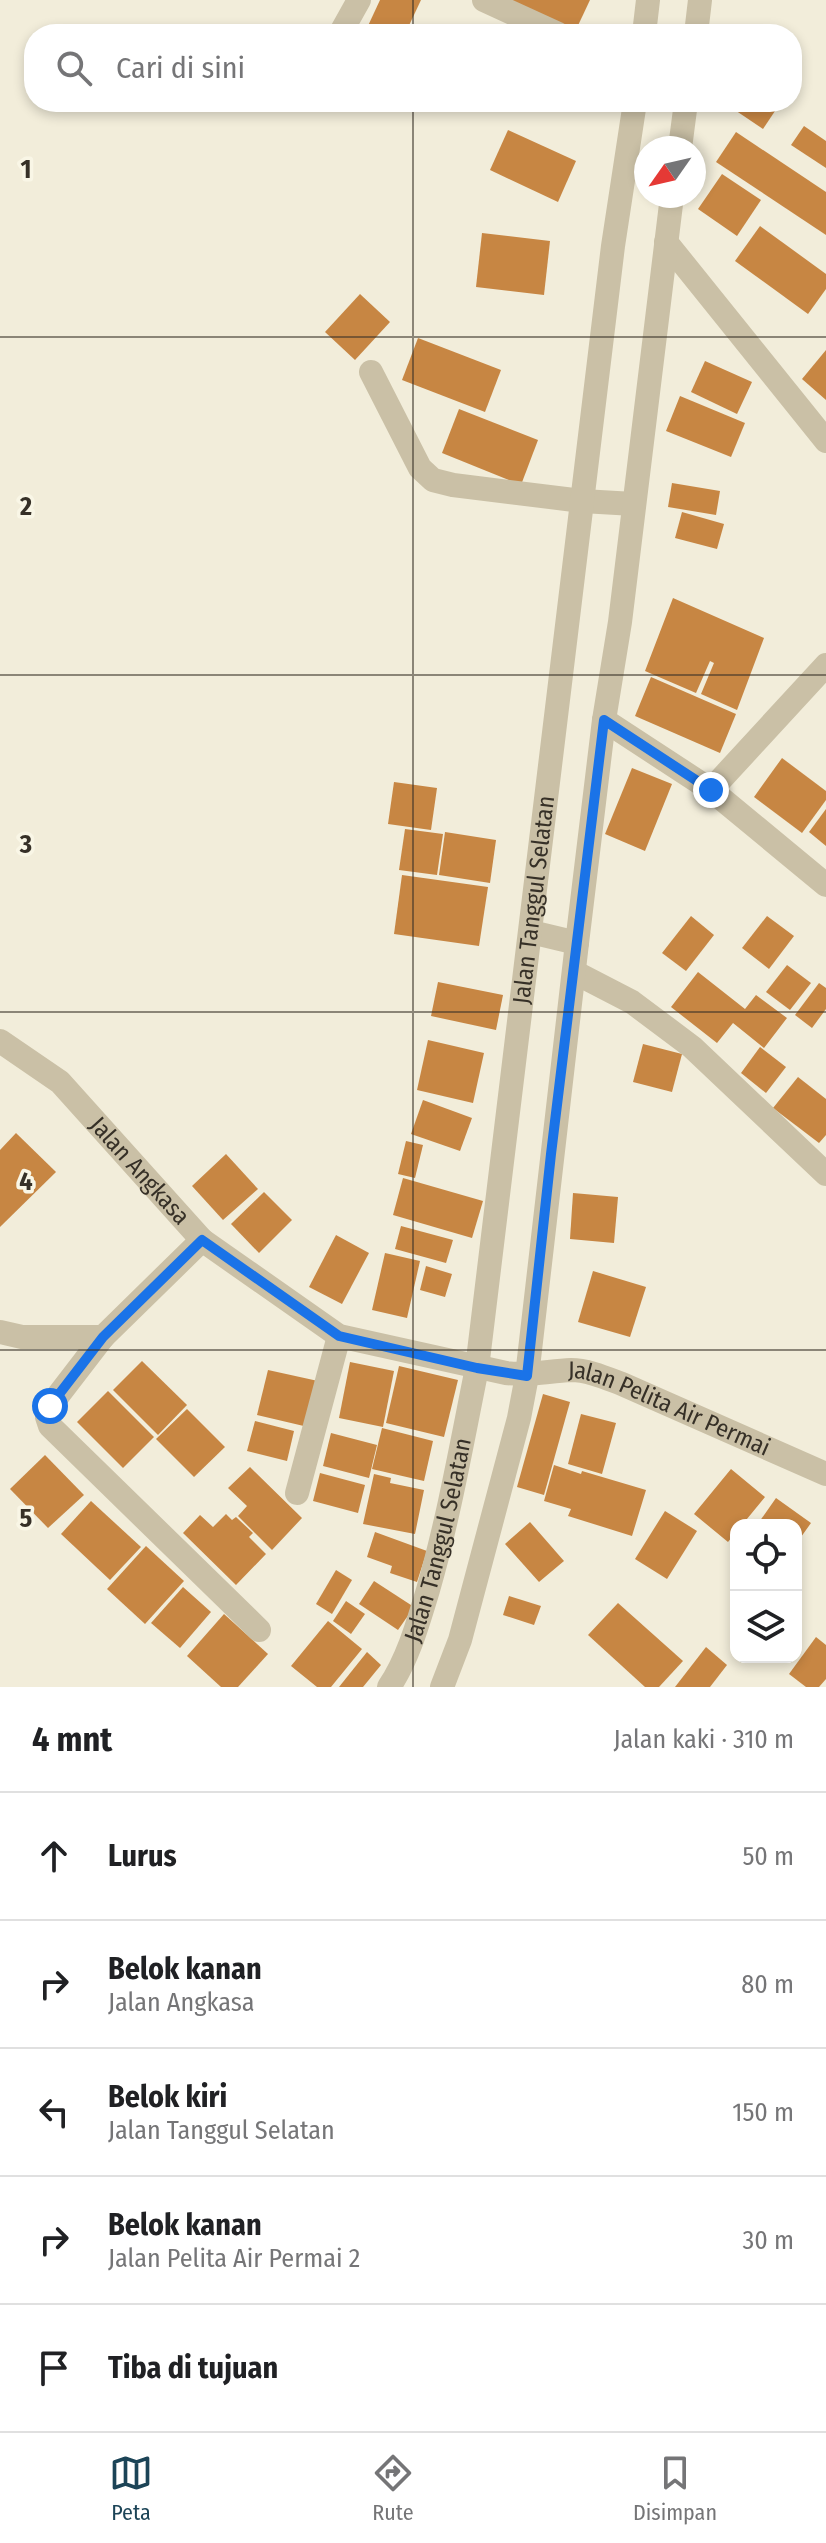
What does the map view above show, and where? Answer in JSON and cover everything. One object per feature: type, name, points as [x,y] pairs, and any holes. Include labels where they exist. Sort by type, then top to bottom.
[{"type":"street","points":[[346,24],[359,0]]},
{"type":"street","points":[[484,0],[536,24]]},
{"type":"street","points":[[645,24],[648,0]]},
{"type":"street","points":[[697,24],[700,0]]},
{"type":"street","name":"Jalan Tanggul Selatan","points":[[442,1687],[464,1625],[519,1418],[500,1371],[531,932],[613,246],[633,112]]},
{"type":"street","points":[[682,136],[685,112]]},
{"type":"street","name":"Jalan Tanggul Selatan","points":[[389,1687],[401,1669],[500,1371],[551,1154],[670,208]]},
{"type":"street","points":[[666,242],[826,441]]},
{"type":"street","points":[[371,372],[420,468],[433,480],[582,501],[634,504]]},
{"type":"street","points":[[711,790],[826,665]]},
{"type":"street","points":[[604,720],[711,790],[826,885]]},
{"type":"street","points":[[531,932],[577,943]]},
{"type":"street","points":[[574,972],[632,1002],[692,1047],[826,1174]]},
{"type":"street","name":"Jalan Angkasa","points":[[0,1041],[60,1082],[202,1240],[339,1336],[500,1371]]},
{"type":"street","points":[[202,1240],[103,1337],[50,1406],[47,1417],[50,1426],[259,1630]]},
{"type":"street","points":[[0,1332],[22,1337],[103,1337]]},
{"type":"street","points":[[297,1493],[339,1336]]},
{"type":"street","name":"Jalan Pelita Air Permai","points":[[500,1371],[574,1370],[598,1376],[826,1474]]},
{"type":"building","points":[[380,0],[421,0],[410,24],[369,24]]},
{"type":"building","points":[[504,0],[590,0],[579,24],[553,24]]},
{"type":"building","points":[[738,112],[774,112],[763,129]]},
{"type":"building","points":[[804,126],[826,141],[826,168],[791,145]]},
{"type":"building","points":[[508,130],[576,161],[558,202],[490,170]]},
{"type":"building","points":[[736,132],[826,192],[826,235],[716,162]]},
{"type":"building","points":[[722,174],[761,200],[737,236],[698,209],[706,208],[706,197]]},
{"type":"building","points":[[760,226],[826,274],[826,289],[808,314],[735,261]]},
{"type":"building","points":[[482,233],[550,241],[544,295],[476,287]]},
{"type":"building","points":[[360,294],[390,322],[355,360],[325,332]]},
{"type":"building","points":[[418,338],[501,370],[485,412],[402,380]]},
{"type":"building","points":[[826,350],[826,400],[802,379]]},
{"type":"building","points":[[705,361],[752,382],[737,414],[691,392]]},
{"type":"building","points":[[680,396],[745,423],[731,457],[666,431]]},
{"type":"building","points":[[459,409],[538,440],[521,485],[442,453]]},
{"type":"building","points":[[672,483],[720,491],[716,515],[668,507]]},
{"type":"building","points":[[682,512],[724,524],[717,549],[675,538]]},
{"type":"building","points":[[673,598],[764,638],[737,710],[701,694],[714,663],[710,661],[696,693],[645,671]]},
{"type":"building","points":[[651,677],[736,714],[720,753],[635,716]]},
{"type":"building","points":[[782,758],[826,791],[826,800],[802,833],[754,797]]},
{"type":"building","points":[[632,768],[672,784],[645,851],[605,834]]},
{"type":"building","points":[[394,782],[437,788],[431,830],[388,824]]},
{"type":"building","points":[[826,809],[826,846],[809,832]]},
{"type":"building","points":[[405,829],[443,834],[437,875],[399,870]]},
{"type":"building","points":[[445,832],[496,840],[490,883],[439,875]]},
{"type":"building","points":[[402,875],[488,887],[479,946],[394,934]]},
{"type":"building","points":[[691,916],[714,935],[686,971],[662,953]]},
{"type":"building","points":[[767,916],[794,936],[769,969],[742,948]]},
{"type":"building","points":[[787,965],[811,983],[790,1010],[766,992]]},
{"type":"building","points":[[698,972],[745,1009],[756,995],[787,1018],[764,1048],[733,1023],[717,1043],[671,1007]]},
{"type":"building","points":[[438,982],[503,995],[496,1030],[431,1016]]},
{"type":"building","points":[[819,983],[826,988],[826,1009],[812,1028],[795,1015]]},
{"type":"building","points":[[428,1040],[484,1053],[473,1103],[417,1090]]},
{"type":"building","points":[[643,1044],[682,1054],[672,1092],[633,1082]]},
{"type":"building","points":[[760,1047],[786,1067],[766,1093],[741,1073]]},
{"type":"building","points":[[798,1077],[826,1099],[826,1135],[819,1143],[773,1108]]},
{"type":"building","points":[[423,1100],[472,1118],[460,1151],[411,1134]]},
{"type":"building","points":[[16,1133],[56,1172],[0,1227],[0,1150]]},
{"type":"building","points":[[406,1141],[423,1145],[415,1178],[398,1174]]},
{"type":"building","points":[[226,1154],[258,1189],[223,1220],[192,1186]]},
{"type":"building","points":[[403,1178],[483,1201],[472,1238],[393,1215]]},
{"type":"building","points":[[264,1192],[292,1220],[259,1253],[231,1224]]},
{"type":"building","points":[[573,1193],[618,1197],[614,1243],[570,1239]]},
{"type":"building","points":[[401,1226],[453,1240],[446,1263],[395,1249]]},
{"type":"building","points":[[336,1235],[369,1253],[342,1304],[309,1287]]},
{"type":"building","points":[[385,1253],[420,1261],[407,1318],[372,1310]]},
{"type":"building","points":[[426,1266],[452,1274],[445,1297],[420,1290]]},
{"type":"building","points":[[593,1271],[646,1287],[630,1337],[578,1322]]},
{"type":"building","points":[[142,1361],[187,1405],[158,1435],[113,1390]]},
{"type":"building","points":[[350,1362],[394,1371],[383,1427],[339,1418]]},
{"type":"building","points":[[399,1366],[458,1380],[444,1437],[386,1423]]},
{"type":"building","points":[[268,1370],[318,1381],[308,1427],[257,1415]]},
{"type":"building","points":[[108,1391],[154,1437],[123,1468],[77,1422]]},
{"type":"building","points":[[543,1394],[570,1402],[544,1495],[517,1487]]},
{"type":"building","points":[[187,1409],[225,1447],[194,1477],[156,1439]]},
{"type":"building","points":[[581,1414],[616,1423],[602,1474],[568,1464]]},
{"type":"building","points":[[255,1421],[294,1431],[287,1461],[247,1451]]},
{"type":"building","points":[[382,1428],[433,1441],[424,1481],[372,1469]]},
{"type":"building","points":[[331,1433],[377,1445],[369,1478],[323,1466]]},
{"type":"building","points":[[45,1455],[84,1495],[48,1528],[10,1489]]},
{"type":"building","points":[[554,1465],[646,1490],[632,1536],[568,1516],[571,1509],[544,1501]]},
{"type":"building","points":[[250,1467],[302,1518],[272,1550],[238,1516],[247,1506],[228,1488]]},
{"type":"building","points":[[731,1469],[765,1497],[747,1519],[730,1519],[728,1542],[694,1514]]},
{"type":"building","points":[[320,1473],[365,1485],[358,1513],[313,1501]]},
{"type":"building","points":[[374,1474],[391,1478],[390,1483],[424,1490],[415,1534],[363,1524]]},
{"type":"building","points":[[776,1498],[811,1523],[802,1536],[802,1519],[761,1519]]},
{"type":"building","points":[[91,1501],[141,1547],[110,1580],[61,1534]]},
{"type":"building","points":[[665,1511],[697,1531],[667,1579],[635,1559]]},
{"type":"building","points":[[226,1514],[232,1520],[236,1517],[253,1533],[249,1537],[266,1554],[236,1585],[183,1533],[200,1515],[213,1527]]},
{"type":"building","points":[[530,1522],[564,1561],[539,1582],[505,1544]]},
{"type":"building","points":[[375,1532],[427,1551],[417,1582],[390,1573],[392,1566],[367,1557]]},
{"type":"building","points":[[146,1546],[184,1581],[145,1624],[107,1589]]},
{"type":"building","points":[[336,1570],[352,1580],[332,1614],[316,1604]]},
{"type":"building","points":[[374,1581],[414,1607],[398,1630],[359,1604]]},
{"type":"building","points":[[183,1587],[211,1612],[180,1648],[151,1623]]},
{"type":"building","points":[[509,1596],[541,1606],[534,1625],[503,1615]]},
{"type":"building","points":[[346,1601],[365,1614],[351,1634],[333,1621]]},
{"type":"building","points":[[618,1603],[683,1661],[659,1687],[645,1687],[588,1635]]},
{"type":"building","points":[[224,1614],[268,1654],[238,1687],[221,1687],[187,1656]]},
{"type":"building","points":[[328,1621],[362,1649],[331,1687],[317,1687],[291,1666]]},
{"type":"building","points":[[816,1637],[826,1645],[826,1679],[819,1687],[806,1687],[789,1674],[797,1663],[802,1663],[802,1656]]},
{"type":"building","points":[[706,1647],[727,1665],[710,1687],[675,1687]]},
{"type":"building","points":[[367,1652],[381,1665],[363,1687],[339,1687]]},
{"type":"route","points":[[50,1406],[103,1337],[202,1240],[339,1336],[477,1368],[527,1376],[604,720],[711,790]]}]
